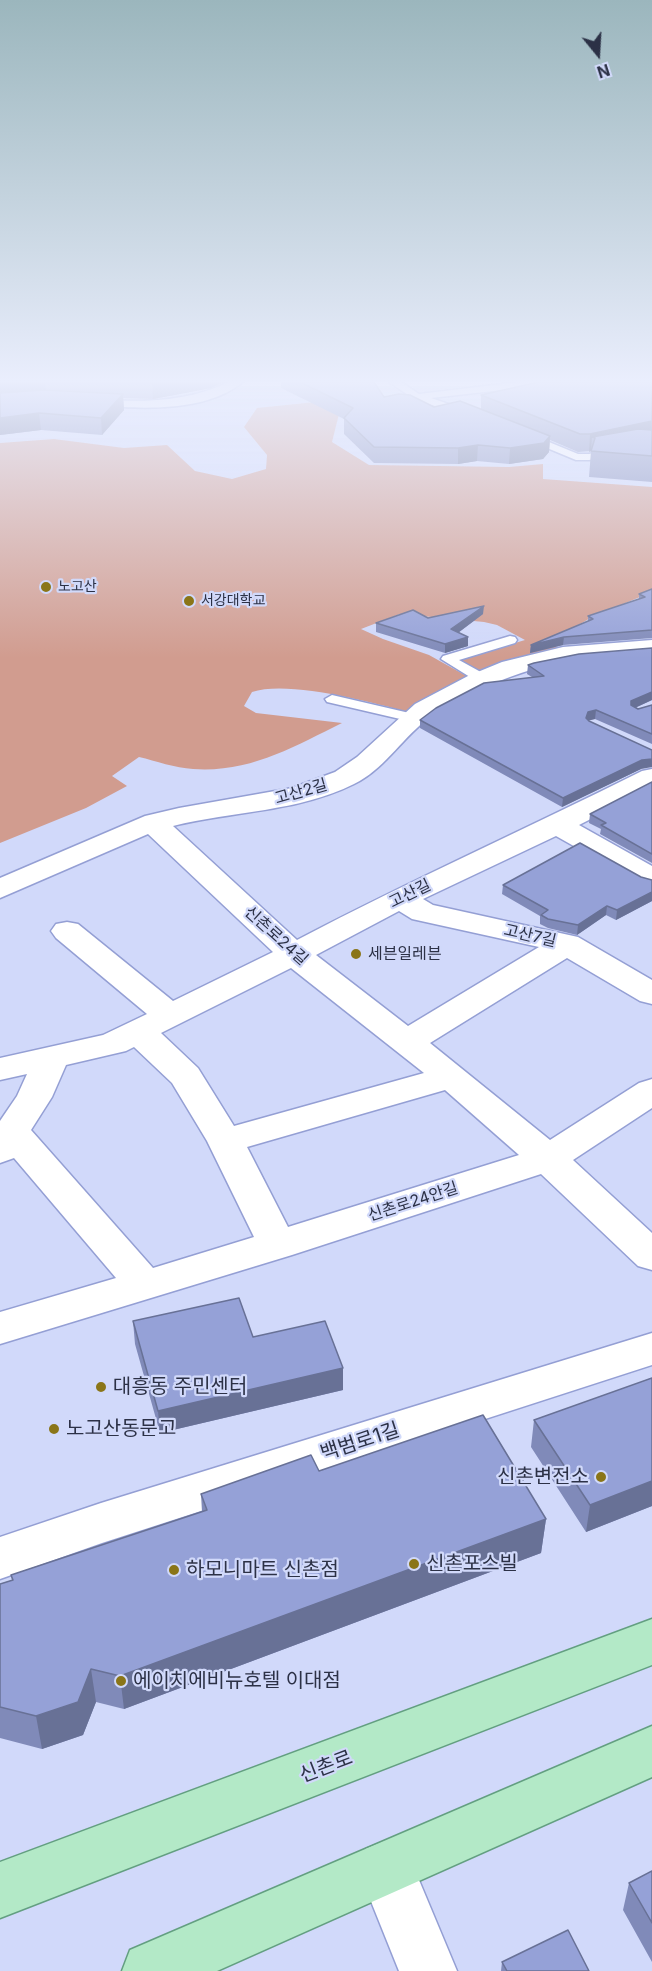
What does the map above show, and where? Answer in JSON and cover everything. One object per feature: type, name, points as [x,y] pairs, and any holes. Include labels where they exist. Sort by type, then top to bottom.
[{"type":"main road","name":"신촌로","points":[[0,1890],[652,1642]]},
{"type":"main road","points":[[151,1971],[652,1751]]},
{"type":"street","name":"고산2길","points":[[0,889],[153,823],[322,788],[347,777],[374,758],[413,718],[510,668],[551,656],[598,648],[652,647]]},
{"type":"street","name":"고산길","points":[[0,1069],[114,1043],[294,954],[400,898],[557,825],[652,777]]},
{"type":"street","name":"신촌로24길","points":[[153,823],[294,954],[452,1077],[549,1159],[652,1256]]},
{"type":"street","points":[[557,825],[652,878]]},
{"type":"street","name":"고산7길","points":[[400,898],[423,912],[567,944],[652,994]]},
{"type":"street","points":[[67,931],[169,1016]]},
{"type":"street","points":[[408,1041],[567,944]]},
{"type":"street","points":[[138,1030],[186,1076],[225,1141],[278,1245]]},
{"type":"street","points":[[52,1058],[34,1097],[6,1141],[145,1285]]},
{"type":"street","points":[[225,1141],[452,1077]]},
{"type":"street","points":[[549,1159],[652,1092]]},
{"type":"street","name":"신촌로24안길","points":[[0,1328],[278,1245],[549,1159]]},
{"type":"street","name":"백범로1길","points":[[0,1558],[101,1523],[652,1349]]},
{"type":"street","points":[[386,1869],[428,1971]]},
{"type":"lane","points":[[483,680],[448,659],[510,640]]},
{"type":"lane","points":[[332,699],[413,718]]},
{"type":"shaded area","name":"서강대학교","points":[[0,474],[209,474],[232,479],[249,474],[543,474],[543,479],[652,487],[652,592],[592,617],[550,642],[560,650],[481,674],[458,660],[525,640],[497,625],[484,622],[400,614],[361,629],[429,655],[472,679],[408,712],[307,690],[267,689],[252,692],[244,706],[256,713],[342,723],[288,749],[252,763],[233,767],[186,768],[139,757],[112,776],[127,786],[86,808],[0,843]]},
{"type":"building","points":[[652,589],[652,630],[564,637],[531,645],[593,619],[588,616],[645,597],[639,594]]},
{"type":"building","points":[[484,606],[451,629],[468,637],[445,644],[376,623],[413,610],[428,618]]},
{"type":"building","points":[[652,648],[652,692],[631,701],[631,705],[638,709],[652,705],[652,734],[596,710],[588,712],[586,718],[652,750],[652,759],[642,760],[563,798],[420,720],[436,708],[484,683],[544,676],[528,665],[534,663],[579,654]]},
{"type":"building","points":[[652,782],[652,854],[601,825],[606,823],[590,814]]},
{"type":"building","points":[[580,843],[641,877],[652,880],[652,892],[617,910],[607,906],[578,925],[548,919],[541,915],[548,910],[503,885]]},
{"type":"building","points":[[239,1298],[253,1337],[325,1321],[343,1368],[158,1411],[133,1321]]},
{"type":"building","name":"신촌변전소","points":[[652,1378],[652,1481],[590,1505],[534,1420]]},
{"type":"building","points":[[483,1415],[546,1519],[120,1676],[91,1669],[78,1702],[36,1716],[0,1707],[0,1584],[13,1580],[11,1575],[207,1510],[201,1494],[311,1455],[319,1471]]},
{"type":"building","points":[[652,1871],[652,1923],[629,1883]]},
{"type":"building","points":[[568,1930],[589,1971],[507,1971],[502,1962]]},
{"type":"place","name":"노고산","points":[[46,587]]},
{"type":"place","name":"서강대학교","points":[[189,601]]},
{"type":"place","name":"세븐일레븐","points":[[356,954]]},
{"type":"place","name":"대흥동 주민센터","points":[[101,1387]]},
{"type":"place","name":"노고산동문고","points":[[54,1429]]},
{"type":"place","name":"신촌변전소","points":[[601,1477]]},
{"type":"place","name":"신촌포스빌","points":[[414,1564]]},
{"type":"place","name":"하모니마트 신촌점","points":[[174,1570]]},
{"type":"place","name":"에이치에비뉴호텔 이대점","points":[[121,1681]]}]
